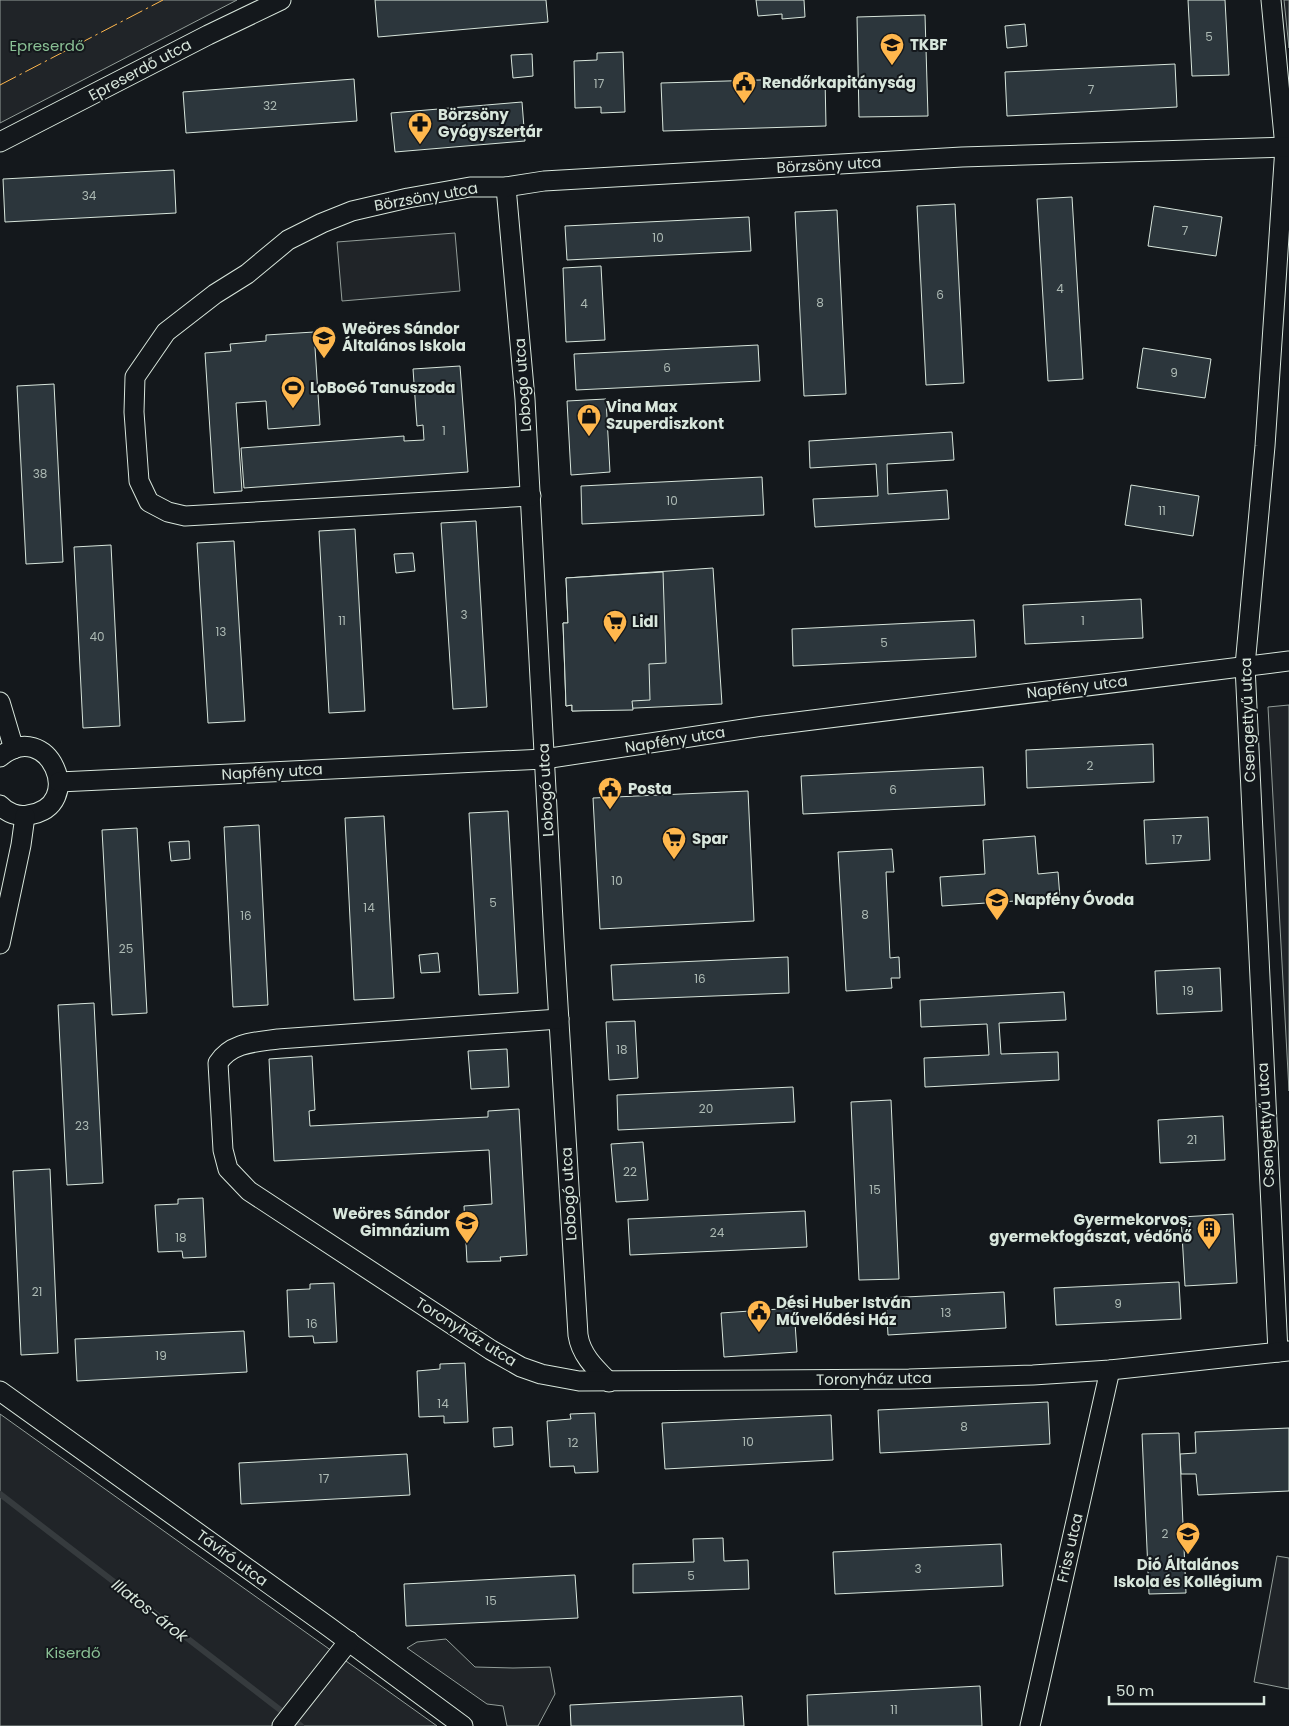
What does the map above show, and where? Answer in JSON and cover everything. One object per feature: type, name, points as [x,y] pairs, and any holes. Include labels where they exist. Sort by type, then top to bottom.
[{"type":"street","name":"Epreserdő utca","points":[[0,142],[280,0]]},
{"type":"street","name":"Csengettyű utca","points":[[1271,0],[1287,147],[1265,446],[1244,666],[1284,1352]]},
{"type":"street","name":"Börzsöny utca","points":[[531,496],[185,516],[168,512],[149,502],[139,480],[134,412],[135,378],[166,332],[215,294],[247,274],[288,240],[322,222],[352,211],[408,198],[470,187],[506,187],[544,181],[944,158],[1287,147]]},
{"type":"street","name":"Lobogó utca","points":[[506,187],[525,399],[578,1335],[580,1344],[588,1359],[609,1382]]},
{"type":"street","name":"Napfény utca","points":[[59,782],[544,759],[764,726],[1289,661]]},
{"type":"street","points":[[0,702],[7,753],[23,747],[32,748],[46,755],[55,767],[59,782],[56,793],[49,805],[35,814],[25,816],[13,814],[0,805]]},
{"type":"street","points":[[0,944],[21,846],[25,816]]},
{"type":"street","name":"Toronyház utca","points":[[559,1019],[278,1039],[237,1047],[222,1056],[218,1063],[223,1150],[228,1169],[249,1191],[491,1350],[522,1367],[541,1374],[579,1381],[909,1379],[1033,1375],[1110,1370],[1284,1352]]},
{"type":"street","name":"Friss utca","points":[[1030,1726],[1110,1370]]},
{"type":"street","name":"Távíró utca","points":[[0,1391],[349,1641],[463,1726]]},
{"type":"street","points":[[282,1726],[349,1641]]},
{"type":"green space","name":"Epreserdő","points":[[0,0],[237,0],[0,123]]},
{"type":"green space","points":[[1284,0],[1289,0],[1289,48]]},
{"type":"green space","points":[[455,233],[460,291],[342,301],[337,242]]},
{"type":"green space","points":[[1289,705],[1289,1091],[1268,707]]},
{"type":"green space","name":"Kiserdő","points":[[0,1414],[437,1726],[0,1726]]},
{"type":"green space","points":[[1277,1556],[1289,1558],[1289,1689],[1254,1682]]},
{"type":"green space","points":[[446,1639],[475,1667],[550,1667],[555,1694],[538,1726],[507,1726],[503,1706],[487,1704],[407,1648],[417,1642]]},
{"type":"building","points":[[375,0],[546,0],[548,22],[378,37]]},
{"type":"building","points":[[756,0],[804,0],[805,17],[782,19],[782,14],[758,16]]},
{"type":"building","points":[[1188,0],[1225,0],[1229,75],[1192,76]]},
{"type":"building","name":"TKBF","points":[[925,15],[928,116],[859,117],[857,17]]},
{"type":"building","points":[[1025,24],[1027,46],[1007,48],[1005,26]]},
{"type":"building","points":[[623,52],[625,112],[601,113],[601,107],[575,108],[574,61],[597,60],[597,53]]},
{"type":"building","points":[[532,54],[533,76],[513,78],[511,55]]},
{"type":"building","points":[[1175,64],[1177,107],[1007,116],[1005,72]]},
{"type":"building","name":"Rendőrkapitányság","points":[[825,78],[826,126],[663,131],[661,83]]},
{"type":"building","points":[[354,79],[357,121],[186,133],[183,92]]},
{"type":"building","points":[[522,102],[525,141],[395,152],[391,113]]},
{"type":"building","points":[[174,170],[176,213],[5,222],[3,179]]},
{"type":"building","points":[[1072,197],[1083,379],[1048,381],[1037,199]]},
{"type":"building","points":[[955,204],[964,383],[926,385],[917,206]]},
{"type":"building","points":[[1154,206],[1222,217],[1216,256],[1148,246]]},
{"type":"building","points":[[837,210],[846,394],[804,396],[795,212]]},
{"type":"building","points":[[749,217],[751,251],[567,260],[565,226]]},
{"type":"building","points":[[601,266],[605,340],[566,342],[563,268]]},
{"type":"building","name":"LoBoGó Tanuszoda","points":[[314,332],[320,425],[268,429],[266,401],[236,403],[242,491],[214,493],[205,353],[231,351],[230,344],[266,341],[266,335]]},
{"type":"building","points":[[758,345],[760,381],[576,390],[574,354]]},
{"type":"building","points":[[1143,348],[1211,359],[1205,398],[1137,388]]},
{"type":"building","points":[[460,366],[468,472],[244,488],[241,448],[404,436],[404,441],[424,440],[423,425],[417,426],[413,369]]},
{"type":"building","points":[[54,384],[63,562],[26,564],[17,386]]},
{"type":"building","name":"Vina Max Szuperdiszkont","points":[[606,399],[610,472],[571,475],[567,401]]},
{"type":"building","points":[[952,432],[954,460],[887,464],[888,494],[947,490],[949,519],[815,527],[813,499],[878,496],[876,464],[810,468],[809,441]]},
{"type":"building","points":[[762,477],[764,515],[582,524],[581,486]]},
{"type":"building","points":[[1131,485],[1199,496],[1193,536],[1125,525]]},
{"type":"building","points":[[476,521],[487,707],[453,709],[441,523]]},
{"type":"building","points":[[355,529],[365,711],[329,713],[319,531]]},
{"type":"building","points":[[234,541],[245,721],[208,723],[197,543]]},
{"type":"building","points":[[111,545],[120,726],[83,728],[74,547]]},
{"type":"building","points":[[413,553],[415,571],[396,573],[394,554]]},
{"type":"building","name":"Lidl","points":[[713,568],[722,704],[572,711],[572,705],[566,706],[563,623],[568,623],[566,578]]},
{"type":"building","name":"Lidl","points":[[663,572],[666,663],[649,664],[650,700],[632,701],[633,710],[572,711],[572,705],[566,706],[563,623],[568,623],[566,578]]},
{"type":"building","points":[[1141,599],[1143,638],[1025,644],[1023,605]]},
{"type":"building","points":[[974,620],[976,657],[793,666],[792,629]]},
{"type":"building","points":[[1153,744],[1154,782],[1027,788],[1026,750]]},
{"type":"building","points":[[983,767],[985,805],[803,814],[801,776]]},
{"type":"building","name":"Spar","points":[[748,791],[754,921],[600,929],[593,798]]},
{"type":"building","points":[[508,811],[518,993],[479,995],[469,813]]},
{"type":"building","points":[[384,816],[394,998],[354,1000],[345,818]]},
{"type":"building","points":[[1208,817],[1210,860],[1146,864],[1144,820]]},
{"type":"building","points":[[259,825],[268,1005],[233,1007],[224,827]]},
{"type":"building","points":[[137,828],[147,1013],[112,1015],[102,830]]},
{"type":"building","points":[[1035,836],[1038,874],[1058,872],[1060,898],[942,906],[940,877],[985,874],[983,840]]},
{"type":"building","points":[[189,841],[190,859],[171,861],[169,842]]},
{"type":"building","points":[[892,849],[894,872],[886,872],[890,958],[899,957],[900,978],[891,978],[892,988],[846,991],[838,852]]},
{"type":"building","points":[[438,953],[440,972],[421,973],[419,955]]},
{"type":"building","points":[[788,957],[789,993],[613,1000],[611,965]]},
{"type":"building","points":[[1220,968],[1222,1011],[1157,1014],[1155,971]]},
{"type":"building","points":[[1064,992],[1066,1020],[999,1023],[1001,1054],[1058,1052],[1059,1080],[925,1087],[924,1058],[989,1055],[987,1024],[921,1027],[920,1000]]},
{"type":"building","points":[[94,1003],[103,1183],[67,1185],[58,1005]]},
{"type":"building","points":[[635,1021],[638,1078],[609,1080],[606,1022]]},
{"type":"building","points":[[507,1049],[509,1087],[471,1089],[468,1051]]},
{"type":"building","points":[[312,1056],[315,1110],[309,1111],[310,1126],[488,1117],[488,1111],[519,1109],[527,1255],[500,1257],[501,1261],[467,1262],[464,1206],[492,1204],[489,1150],[274,1161],[269,1059]]},
{"type":"building","points":[[793,1087],[795,1122],[618,1130],[617,1095]]},
{"type":"building","points":[[891,1100],[899,1279],[859,1280],[851,1102]]},
{"type":"building","points":[[1223,1116],[1225,1160],[1160,1163],[1158,1120]]},
{"type":"building","points":[[643,1142],[648,1200],[616,1202],[611,1144]]},
{"type":"building","points":[[50,1169],[58,1353],[21,1355],[13,1171]]},
{"type":"building","points":[[203,1198],[206,1257],[183,1258],[182,1251],[158,1252],[155,1205],[178,1204],[178,1199]]},
{"type":"building","points":[[805,1211],[807,1247],[630,1255],[628,1219]]},
{"type":"building","name":"Gyermekorvos, gyermekfogászat, védőnő","points":[[1233,1214],[1237,1283],[1185,1286],[1181,1217]]},
{"type":"building","points":[[1179,1282],[1181,1319],[1056,1325],[1054,1288]]},
{"type":"building","points":[[334,1283],[337,1342],[314,1343],[313,1336],[289,1337],[287,1290],[310,1289],[310,1284]]},
{"type":"building","points":[[1004,1292],[1006,1328],[888,1335],[886,1298]]},
{"type":"building","name":"Dési Huber István Művelődési Ház","points":[[794,1308],[797,1352],[724,1357],[721,1313]]},
{"type":"building","points":[[244,1331],[247,1372],[77,1381],[75,1339]]},
{"type":"building","points":[[465,1363],[468,1422],[444,1423],[444,1416],[419,1417],[417,1371],[440,1369],[440,1364]]},
{"type":"building","points":[[1048,1402],[1050,1444],[880,1453],[878,1410]]},
{"type":"building","points":[[595,1413],[598,1472],[575,1473],[574,1466],[550,1467],[547,1421],[571,1419],[570,1414]]},
{"type":"building","points":[[831,1415],[833,1460],[665,1469],[662,1423]]},
{"type":"building","points":[[512,1427],[513,1445],[494,1447],[493,1428]]},
{"type":"building","points":[[1289,1428],[1289,1491],[1198,1495],[1196,1474],[1181,1474],[1180,1454],[1196,1453],[1195,1432]]},
{"type":"building","points":[[1179,1433],[1186,1593],[1149,1594],[1142,1434]]},
{"type":"building","points":[[407,1454],[410,1495],[241,1504],[239,1463]]},
{"type":"building","points":[[723,1538],[724,1561],[748,1560],[749,1589],[633,1593],[633,1564],[694,1562],[693,1539]]},
{"type":"building","points":[[1001,1544],[1003,1586],[835,1594],[833,1552]]},
{"type":"building","points":[[575,1575],[578,1618],[406,1626],[404,1584]]},
{"type":"building","points":[[980,1686],[982,1726],[808,1726],[807,1695]]},
{"type":"building","points":[[742,1696],[744,1726],[571,1726],[570,1705]]},
{"type":"waterway","name":"Illatos-árok","points":[[0,1494],[301,1726]]},
{"type":"power","points":[[0,85],[163,0]]},
{"type":"place","name":"TKBF","points":[[892,66]]},
{"type":"place","name":"Rendőrkapitányság","points":[[744,104]]},
{"type":"place","name":"Börzsöny Gyógyszertár","points":[[420,145]]},
{"type":"place","name":"Weöres Sándor Általános Iskola","points":[[324,359]]},
{"type":"place","name":"LoBoGó Tanuszoda","points":[[293,409]]},
{"type":"place","name":"Vina Max Szuperdiszkont","points":[[589,437]]},
{"type":"place","name":"Lidl","points":[[615,643]]},
{"type":"place","name":"Posta","points":[[610,810]]},
{"type":"place","name":"Spar","points":[[674,860]]},
{"type":"place","name":"Napfény Óvoda","points":[[997,921]]},
{"type":"place","name":"Weöres Sándor Gimnázium","points":[[467,1244]]},
{"type":"place","name":"Gyermekorvos, gyermekfogászat, védőnő","points":[[1209,1250]]},
{"type":"place","name":"Dési Huber István Művelődési Ház","points":[[759,1333]]},
{"type":"place","name":"Dió Általános Iskola és Kollégium","points":[[1188,1555]]}]
